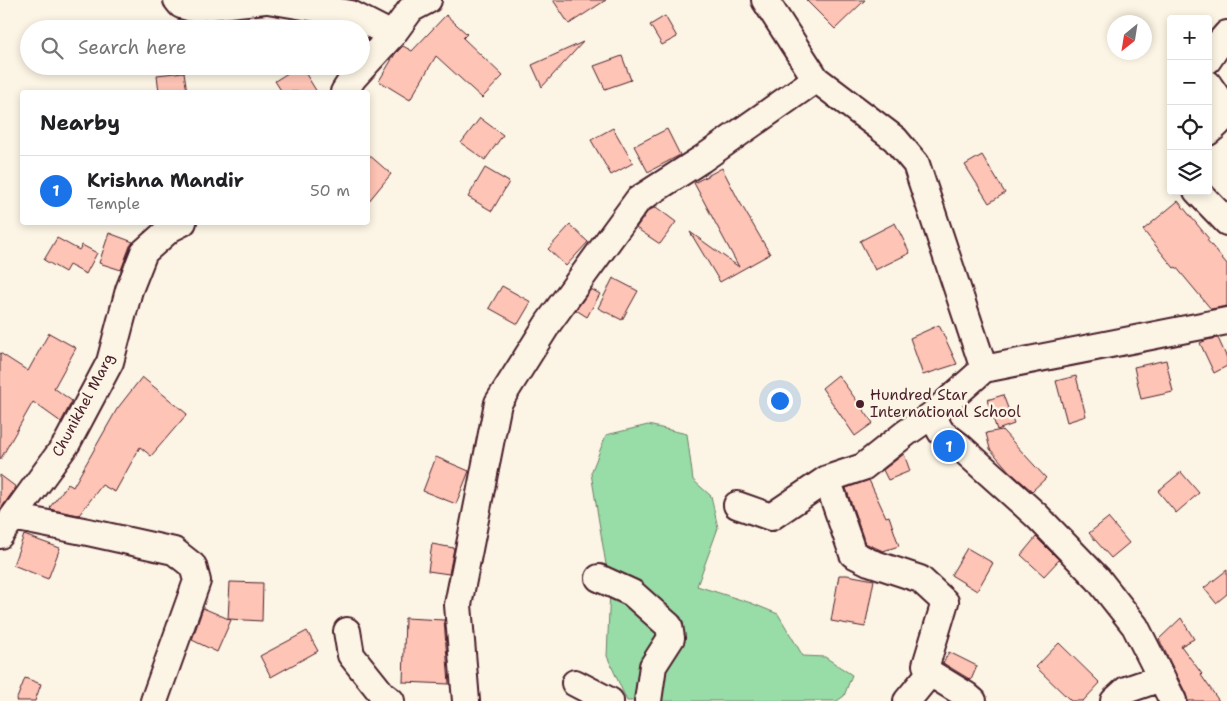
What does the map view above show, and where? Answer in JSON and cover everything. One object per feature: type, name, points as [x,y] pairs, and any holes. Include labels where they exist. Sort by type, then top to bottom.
[{"type":"street","points":[[177,0],[181,5],[192,8],[266,0],[351,14],[363,20]]},
{"type":"street","points":[[370,59],[392,35],[411,9],[428,0]]},
{"type":"street","points":[[765,0],[816,79],[894,139],[916,164],[984,369]]},
{"type":"street","points":[[370,24],[392,35]]},
{"type":"street","points":[[1212,54],[1227,34]]},
{"type":"street","points":[[345,90],[356,75]]},
{"type":"street","points":[[466,701],[458,605],[498,404],[549,322],[638,200],[702,159],[816,79]]},
{"type":"street","points":[[1212,90],[1225,111],[1224,116],[1212,128]]},
{"type":"street","points":[[1201,195],[1227,222]]},
{"type":"street","name":"Chunikhel Marg","points":[[7,526],[67,443],[110,362],[129,290],[144,252],[177,225]]},
{"type":"street","points":[[737,505],[770,517],[827,479],[863,467],[932,415],[984,369],[1227,321]]},
{"type":"street","points":[[932,415],[941,432],[1037,516],[1098,580],[1136,626],[1167,690],[1126,690],[1114,701]]},
{"type":"street","points":[[827,479],[853,554],[870,562],[920,579],[945,602],[926,665],[930,673],[973,701]]},
{"type":"street","points":[[7,526],[88,532],[174,551],[193,566],[196,581],[154,701]]},
{"type":"street","points":[[600,578],[632,593],[669,626],[671,638],[653,666],[648,701]]},
{"type":"street","points":[[347,631],[351,655],[383,695],[391,701]]},
{"type":"street","points":[[907,701],[930,673]]},
{"type":"street","points":[[575,683],[610,701]]},
{"type":"green space","points":[[648,425],[687,434],[693,480],[711,496],[718,528],[697,586],[751,603],[778,614],[803,656],[825,657],[852,675],[844,696],[837,701],[627,701],[607,656],[610,589],[591,473],[606,435]]},
{"type":"building","points":[[553,0],[606,0],[569,24]]},
{"type":"building","points":[[806,0],[865,0],[835,29]]},
{"type":"building","points":[[446,15],[467,34],[463,38],[503,76],[482,98],[436,56],[410,100],[379,81],[395,54],[403,46],[412,51]]},
{"type":"building","points":[[665,16],[677,37],[662,45],[650,25]]},
{"type":"building","points":[[583,42],[542,87],[532,65]]},
{"type":"building","points":[[622,56],[631,80],[605,89],[594,66]]},
{"type":"building","points":[[157,75],[184,75],[187,90],[159,90]]},
{"type":"building","points":[[285,75],[307,75],[316,90],[281,90],[275,81]]},
{"type":"building","points":[[480,118],[503,135],[485,160],[461,143]]},
{"type":"building","points":[[613,128],[633,163],[611,175],[591,140]]},
{"type":"building","points":[[667,129],[680,155],[648,172],[634,146]]},
{"type":"building","points":[[982,155],[1005,193],[989,203],[965,165]]},
{"type":"building","points":[[370,156],[391,174],[370,200]]},
{"type":"building","points":[[485,168],[509,182],[492,211],[468,197]]},
{"type":"building","points":[[722,168],[770,254],[720,282],[690,232],[739,267],[694,183]]},
{"type":"building","points":[[1178,201],[1227,264],[1227,306],[1211,309],[1143,230]]},
{"type":"building","points":[[656,207],[676,222],[660,244],[636,228],[648,211]]},
{"type":"building","points":[[895,223],[910,253],[875,270],[860,241]]},
{"type":"building","points":[[570,225],[588,242],[566,266],[548,249]]},
{"type":"building","points":[[109,233],[133,242],[121,270],[99,263]]},
{"type":"building","points":[[57,238],[79,250],[82,245],[97,253],[86,274],[69,265],[65,272],[44,260]]},
{"type":"building","points":[[613,278],[638,291],[622,320],[598,308]]},
{"type":"building","points":[[502,286],[531,302],[518,324],[489,308]]},
{"type":"building","points":[[591,289],[600,294],[587,317],[576,310]]},
{"type":"building","points":[[939,325],[957,364],[923,375],[910,338]]},
{"type":"building","points":[[49,333],[76,348],[54,388],[72,401],[61,422],[33,402],[0,460],[0,353],[28,371]]},
{"type":"building","points":[[1218,338],[1227,358],[1227,366],[1214,373],[1200,343]]},
{"type":"building","points":[[1166,360],[1173,392],[1141,399],[1134,367]]},
{"type":"building","points":[[838,375],[873,423],[855,436],[822,388]]},
{"type":"building","points":[[1076,376],[1086,416],[1067,422],[1056,381]]},
{"type":"building","points":[[142,377],[187,414],[151,456],[140,447],[115,492],[102,485],[79,515],[53,510],[50,507],[68,484],[73,487],[117,409]]},
{"type":"building","points":[[1003,395],[1014,424],[997,430],[987,400]]},
{"type":"building","points":[[1002,430],[1046,478],[1032,491],[1009,471],[990,449],[986,433]]},
{"type":"building","points":[[904,454],[910,471],[888,480],[883,470]]},
{"type":"building","points":[[436,457],[469,471],[456,504],[423,491]]},
{"type":"building","points":[[1181,472],[1199,493],[1176,513],[1158,491]]},
{"type":"building","points":[[0,475],[16,487],[0,510]]},
{"type":"building","points":[[869,480],[886,517],[889,516],[899,546],[883,551],[865,543],[846,488]]},
{"type":"building","points":[[1108,518],[1129,543],[1111,558],[1089,533]]},
{"type":"building","points":[[24,535],[60,548],[48,579],[13,565]]},
{"type":"building","points":[[1036,537],[1059,560],[1044,576],[1021,555]]},
{"type":"building","points":[[432,544],[454,548],[449,574],[428,571]]},
{"type":"building","points":[[967,548],[993,563],[977,591],[951,575]]},
{"type":"building","points":[[1227,570],[1227,594],[1216,603],[1204,588]]},
{"type":"building","points":[[839,575],[874,580],[865,627],[831,621]]},
{"type":"building","points":[[230,582],[263,583],[262,621],[228,619]]},
{"type":"building","points":[[203,608],[231,620],[217,652],[192,640]]},
{"type":"building","points":[[405,618],[444,620],[449,684],[403,682]]},
{"type":"building","points":[[1181,618],[1194,639],[1181,646],[1219,701],[1188,701],[1159,639]]},
{"type":"building","points":[[307,631],[318,651],[271,677],[260,656]]},
{"type":"building","points":[[1059,643],[1100,683],[1083,701],[1071,701],[1036,667]]},
{"type":"building","points":[[949,652],[977,666],[971,680],[943,663]]},
{"type":"building","points":[[25,678],[41,684],[35,701],[16,701]]},
{"type":"place","name":"Hundred Star International School","points":[[860,404]]},
{"type":"place","name":"Krishna Mandir","points":[[949,446]]}]
